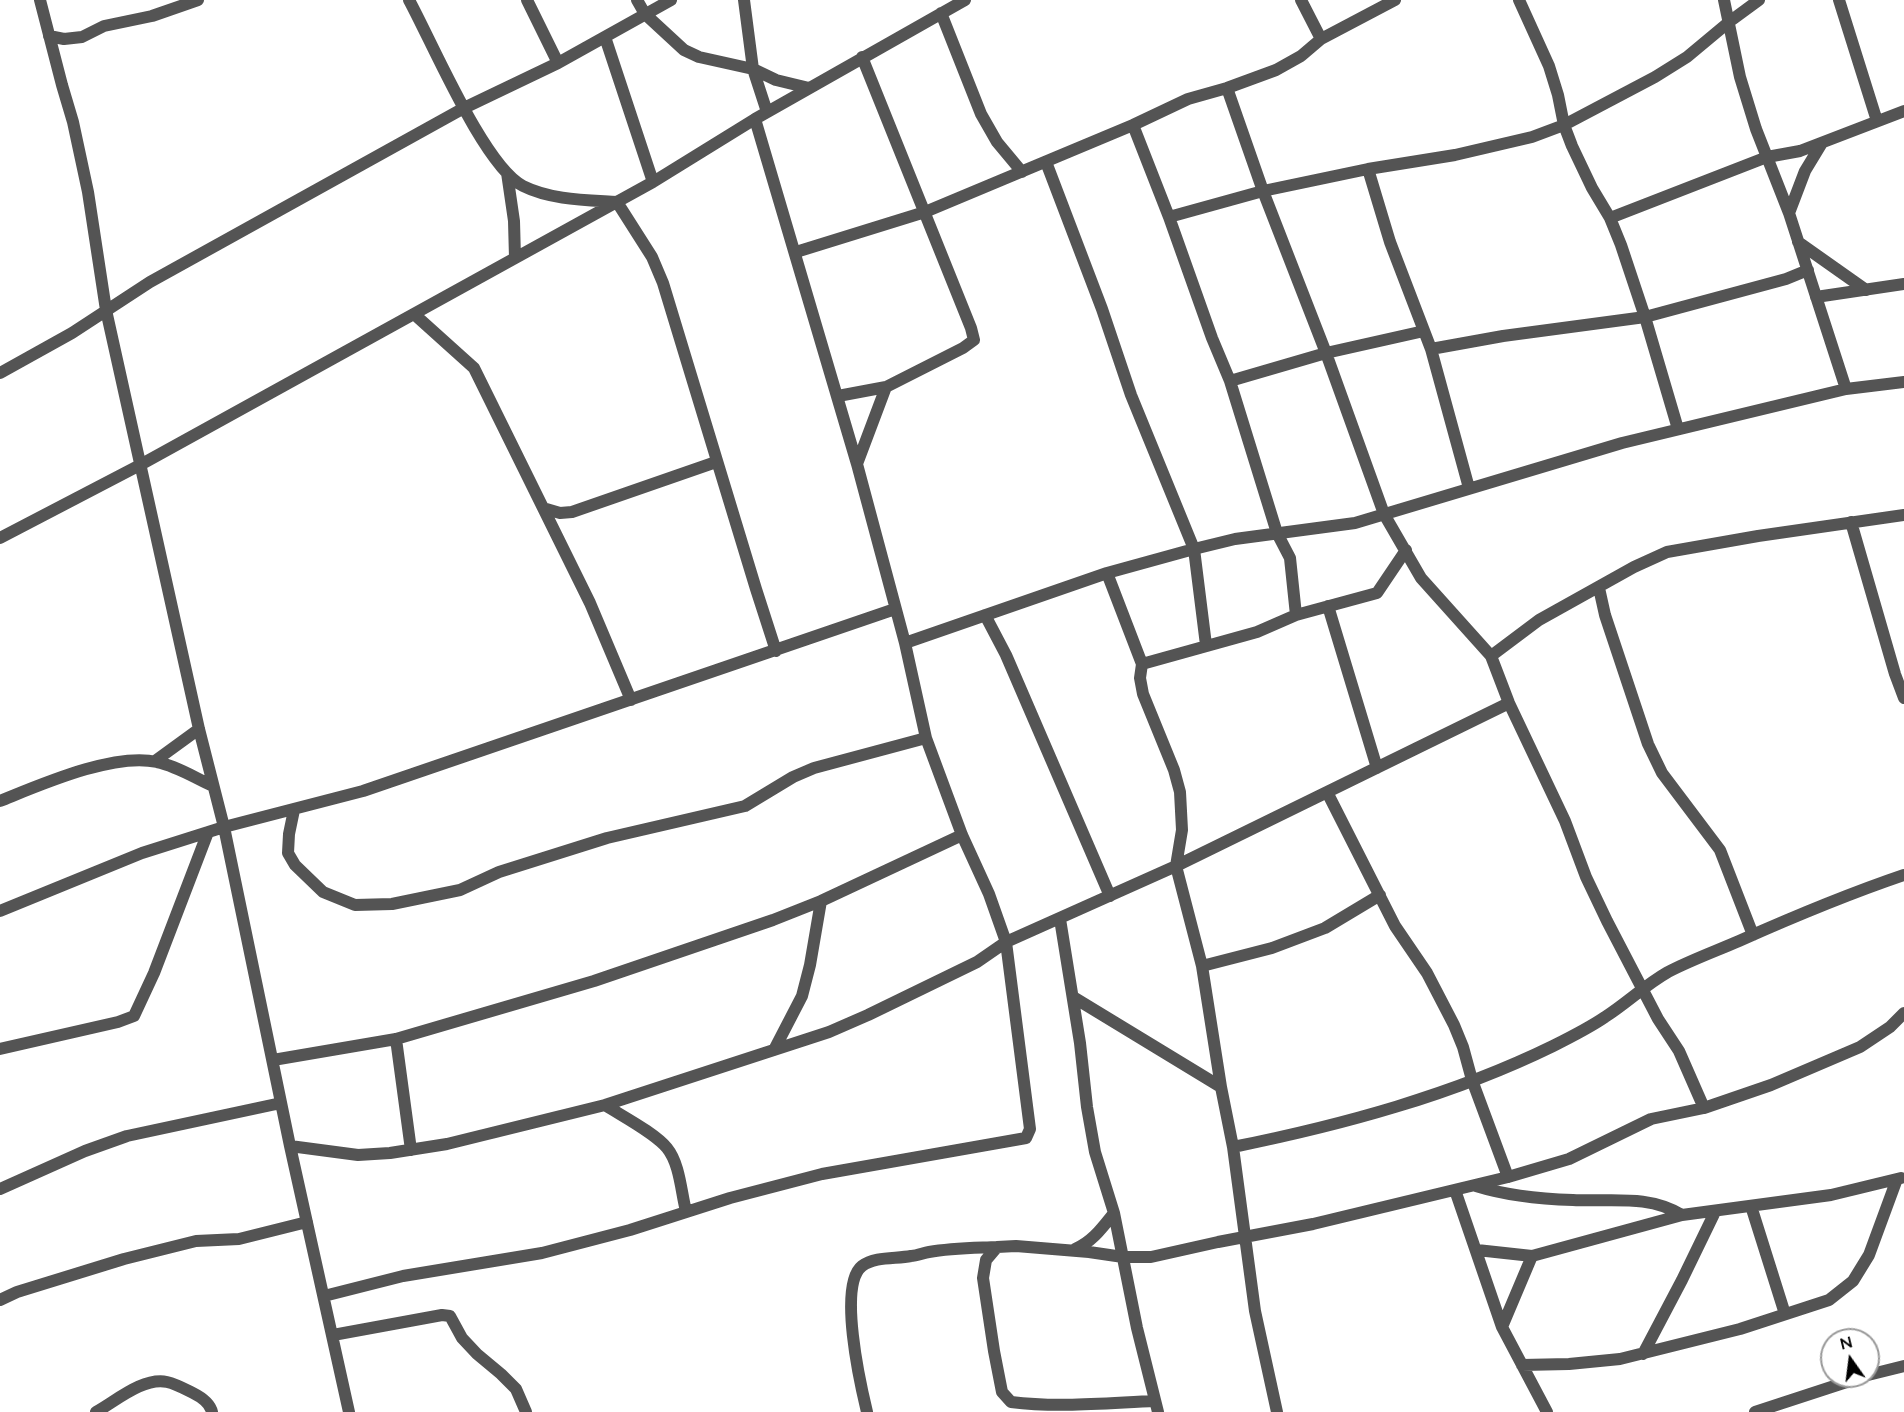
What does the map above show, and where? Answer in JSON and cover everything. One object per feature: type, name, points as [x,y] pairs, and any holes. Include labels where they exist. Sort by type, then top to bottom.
[{"type":"street","points":[[40,0],[74,122],[88,192],[106,310],[199,729],[224,827],[290,1146],[349,1412]]},
{"type":"street","points":[[49,36],[64,39],[82,37],[104,26],[152,16],[198,0]]},
{"type":"street","points":[[409,0],[464,108],[507,173],[520,185],[535,192],[563,198],[617,202]]},
{"type":"street","points":[[527,0],[558,63]]},
{"type":"street","points":[[637,0],[645,14],[684,50],[699,57],[753,69],[776,80],[808,88]]},
{"type":"street","points":[[0,373],[72,333],[150,282],[464,108],[558,63],[671,0]]},
{"type":"street","points":[[744,0],[753,69],[767,112]]},
{"type":"street","points":[[0,538],[140,465],[653,182],[808,88],[965,0]]},
{"type":"street","points":[[1301,0],[1321,39]]},
{"type":"street","points":[[796,252],[925,212],[1133,125],[1188,99],[1276,70],[1301,56],[1321,39],[1395,0]]},
{"type":"street","points":[[1519,0],[1549,66],[1564,125],[1592,188],[1610,218],[1645,317],[1678,429]]},
{"type":"street","points":[[1724,0],[1740,77],[1808,270],[1846,389]]},
{"type":"street","points":[[1169,217],[1263,190],[1532,137],[1564,125],[1603,106],[1671,67],[1759,0]]},
{"type":"street","points":[[1839,0],[1878,121]]},
{"type":"street","points":[[940,13],[981,114],[997,142],[1022,172]]},
{"type":"street","points":[[605,37],[653,182]]},
{"type":"street","points":[[838,396],[886,387],[963,348],[974,340],[862,57]]},
{"type":"street","points":[[1227,88],[1384,514],[1421,578],[1491,656],[1509,703],[1565,821],[1586,877],[1642,989],[1679,1051],[1704,1108]]},
{"type":"street","points":[[1610,218],[1767,157],[1800,151],[1904,111]]},
{"type":"street","points":[[324,1296],[403,1276],[542,1253],[822,1174],[1026,1138],[1030,1129],[1006,942],[989,894],[962,835],[926,738],[905,643],[858,464],[755,119]]},
{"type":"street","points":[[1133,125],[1230,381],[1277,533],[1290,558],[1296,615]]},
{"type":"street","points":[[1788,213],[1804,171],[1822,143]]},
{"type":"street","points":[[1046,162],[1095,289],[1131,395],[1194,549],[1206,645]]},
{"type":"street","points":[[1368,169],[1390,242],[1431,349],[1469,488]]},
{"type":"street","points":[[507,173],[514,221],[515,258]]},
{"type":"street","points":[[617,202],[652,257],[663,283],[716,462],[776,651]]},
{"type":"street","points":[[1798,242],[1866,290]]},
{"type":"street","points":[[1431,349],[1484,339],[1645,317],[1786,279],[1808,270]]},
{"type":"street","points":[[1816,297],[1904,284]]},
{"type":"street","points":[[414,314],[474,368],[590,603],[631,700]]},
{"type":"street","points":[[1230,381],[1326,353],[1424,331]]},
{"type":"street","points":[[905,643],[1107,573],[1194,549],[1235,539],[1355,523],[1622,443],[1846,389],[1904,382]]},
{"type":"street","points":[[858,464],[886,387]]},
{"type":"street","points":[[543,508],[566,514],[716,462]]},
{"type":"street","points":[[1491,656],[1527,627],[1634,567],[1667,552],[1904,515]]},
{"type":"street","points":[[1851,522],[1894,674],[1904,698]]},
{"type":"street","points":[[1142,664],[1257,632],[1296,615],[1377,593],[1406,550]]},
{"type":"street","points":[[1107,573],[1142,664],[1140,678],[1143,694],[1174,770],[1180,792],[1182,830],[1176,866],[1202,966],[1233,1147],[1255,1311],[1277,1412]]},
{"type":"street","points":[[1599,588],[1605,615],[1656,763],[1720,850],[1754,935]]},
{"type":"street","points":[[1328,606],[1377,768]]},
{"type":"street","points":[[0,910],[142,854],[224,827],[363,791],[895,609]]},
{"type":"street","points":[[985,615],[1006,655],[1110,896]]},
{"type":"street","points":[[290,1146],[358,1155],[447,1144],[605,1105],[829,1032],[977,962],[1006,942],[1176,866],[1509,703]]},
{"type":"street","points":[[155,761],[199,729]]},
{"type":"street","points":[[294,810],[288,852],[295,865],[323,892],[355,905],[392,903],[460,890],[509,869],[607,838],[745,806],[793,777],[814,768],[926,738]]},
{"type":"street","points":[[0,801],[51,781],[105,765],[133,761],[155,761],[171,766],[213,786]]},
{"type":"street","points":[[1327,792],[1395,926],[1427,973],[1445,1008],[1463,1047],[1472,1080],[1508,1178]]},
{"type":"street","points":[[0,1049],[118,1022],[134,1016],[154,973],[208,832]]},
{"type":"street","points":[[273,1060],[396,1038],[594,981],[821,902],[962,835]]},
{"type":"street","points":[[1233,1147],[1358,1118],[1472,1080],[1553,1046],[1605,1018],[1642,989],[1669,972],[1812,909],[1904,875]]},
{"type":"street","points":[[1202,966],[1272,948],[1325,928],[1380,895]]},
{"type":"street","points":[[774,1050],[802,996],[821,902]]},
{"type":"street","points":[[997,1247],[986,1260],[983,1278],[1002,1392],[1011,1402],[1156,1406],[1114,1214],[1095,1152],[1060,919]]},
{"type":"street","points":[[1072,997],[1221,1087]]},
{"type":"street","points":[[867,1412],[858,1377],[851,1295],[856,1272],[873,1260],[914,1256],[936,1251],[1016,1246],[1074,1250],[1123,1257],[1151,1257],[1313,1224],[1475,1186],[1569,1159],[1651,1119],[1704,1108],[1772,1085],[1860,1047],[1890,1027],[1904,1013]]},
{"type":"street","points":[[396,1038],[411,1150]]},
{"type":"street","points":[[0,1189],[85,1151],[127,1136],[281,1103]]},
{"type":"street","points":[[605,1105],[668,1149],[686,1211]]},
{"type":"street","points":[[1477,1250],[1532,1256],[1682,1215],[1831,1195],[1900,1178]]},
{"type":"street","points":[[1522,1365],[1610,1360],[1643,1354],[1740,1329],[1829,1300],[1853,1281],[1869,1255],[1900,1178]]},
{"type":"street","points":[[1475,1186],[1504,1195],[1551,1199],[1637,1200],[1667,1208],[1682,1215]]},
{"type":"street","points":[[1455,1190],[1502,1326],[1546,1412]]},
{"type":"street","points":[[1751,1206],[1785,1314]]},
{"type":"street","points":[[1643,1354],[1715,1212]]},
{"type":"street","points":[[1074,1250],[1095,1237],[1114,1214]]},
{"type":"street","points":[[0,1300],[17,1292],[124,1259],[196,1241],[252,1236],[307,1222]]},
{"type":"street","points":[[1502,1326],[1532,1256]]},
{"type":"street","points":[[333,1335],[442,1315],[450,1316],[462,1338],[516,1389],[526,1412]]},
{"type":"street","points":[[1880,1372],[1904,1366]]},
{"type":"street","points":[[96,1412],[140,1386],[154,1382],[166,1382],[200,1397],[211,1407],[212,1412]]},
{"type":"street","points":[[1755,1412],[1829,1388]]}]
